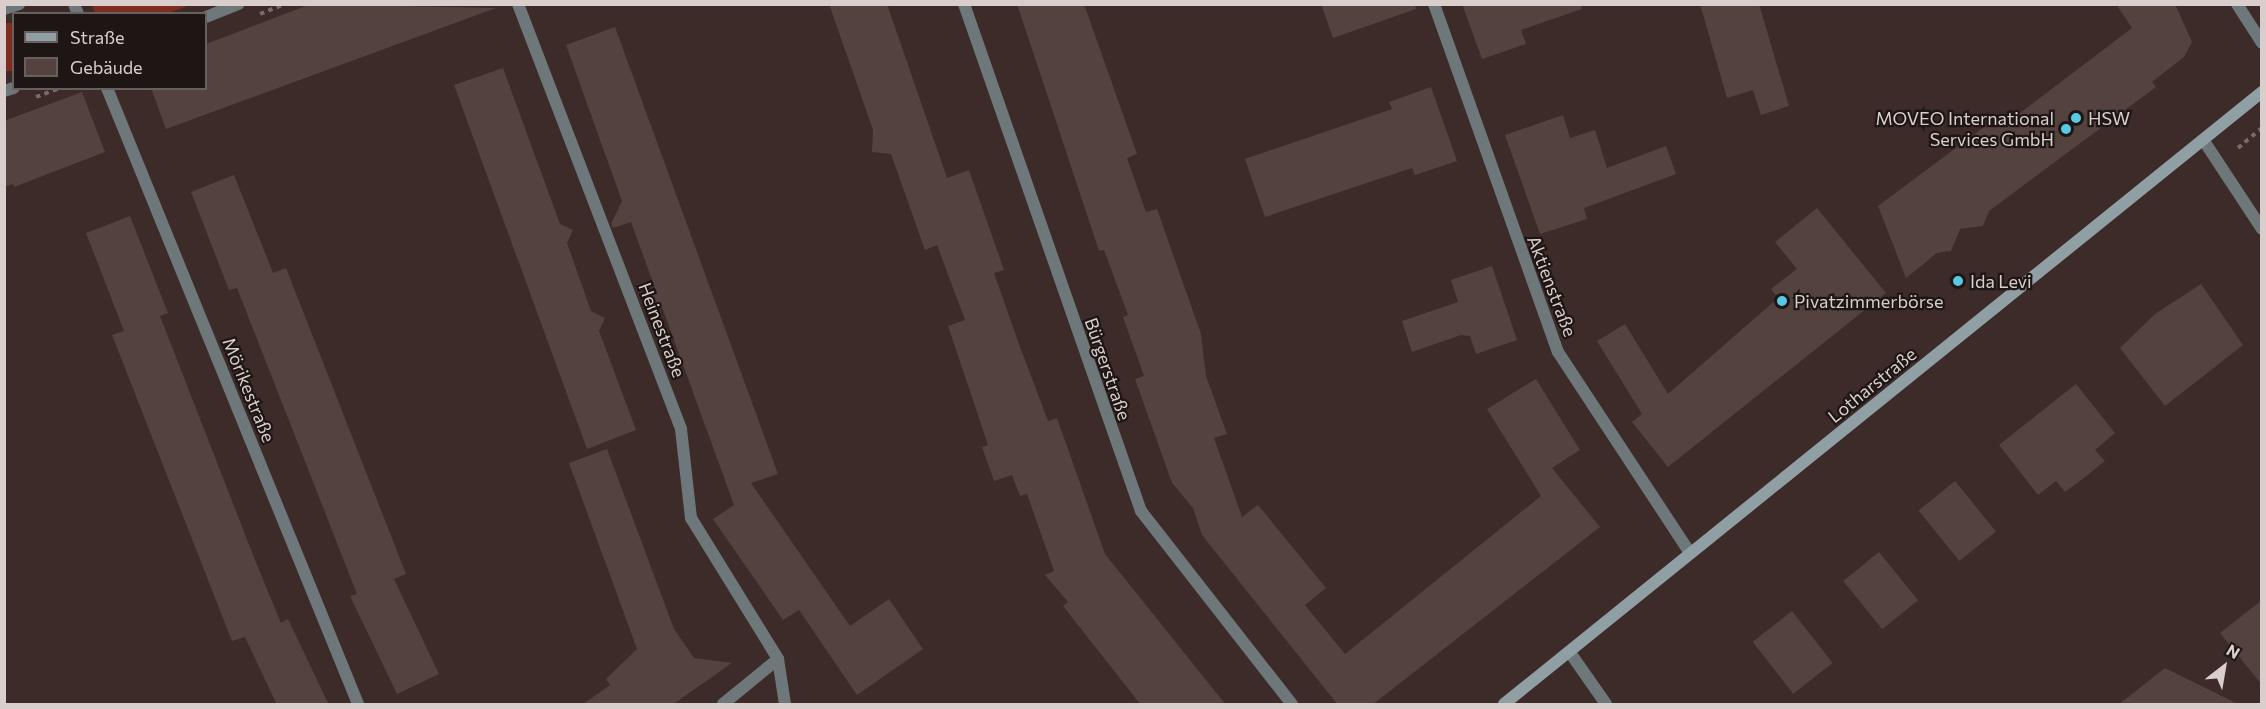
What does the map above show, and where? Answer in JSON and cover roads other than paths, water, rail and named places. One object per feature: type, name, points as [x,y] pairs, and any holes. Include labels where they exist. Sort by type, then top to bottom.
[{"type":"street","points":[[4,9],[19,4]]},
{"type":"street","points":[[207,17],[238,4]]},
{"type":"street","name":"Heinestraße","points":[[518,4],[681,429],[691,518],[778,659]]},
{"type":"street","name":"Bürgerstraße","points":[[964,4],[1141,511],[1292,705]]},
{"type":"street","name":"Aktienstraße","points":[[1434,4],[1558,352],[1690,553]]},
{"type":"street","points":[[2236,4],[2262,43]]},
{"type":"street","name":"Mörikestraße","points":[[108,90],[358,705]]},
{"type":"street","name":"Lotharstraße","points":[[1504,705],[1571,654],[1690,553],[2262,92]]},
{"type":"street","points":[[2204,141],[2262,230]]},
{"type":"street","points":[[1571,654],[1606,705]]},
{"type":"street","points":[[723,705],[778,659]]},
{"type":"street","points":[[778,659],[785,705]]},
{"type":"place","name":"HSW","points":[[2076,118]]},
{"type":"place","name":"MOVEO International Services GmbH","points":[[2066,129]]},
{"type":"place","name":"Ida Levi","points":[[1958,281]]},
{"type":"place","name":"Pivatzimmerbörse","points":[[1782,301]]}]
